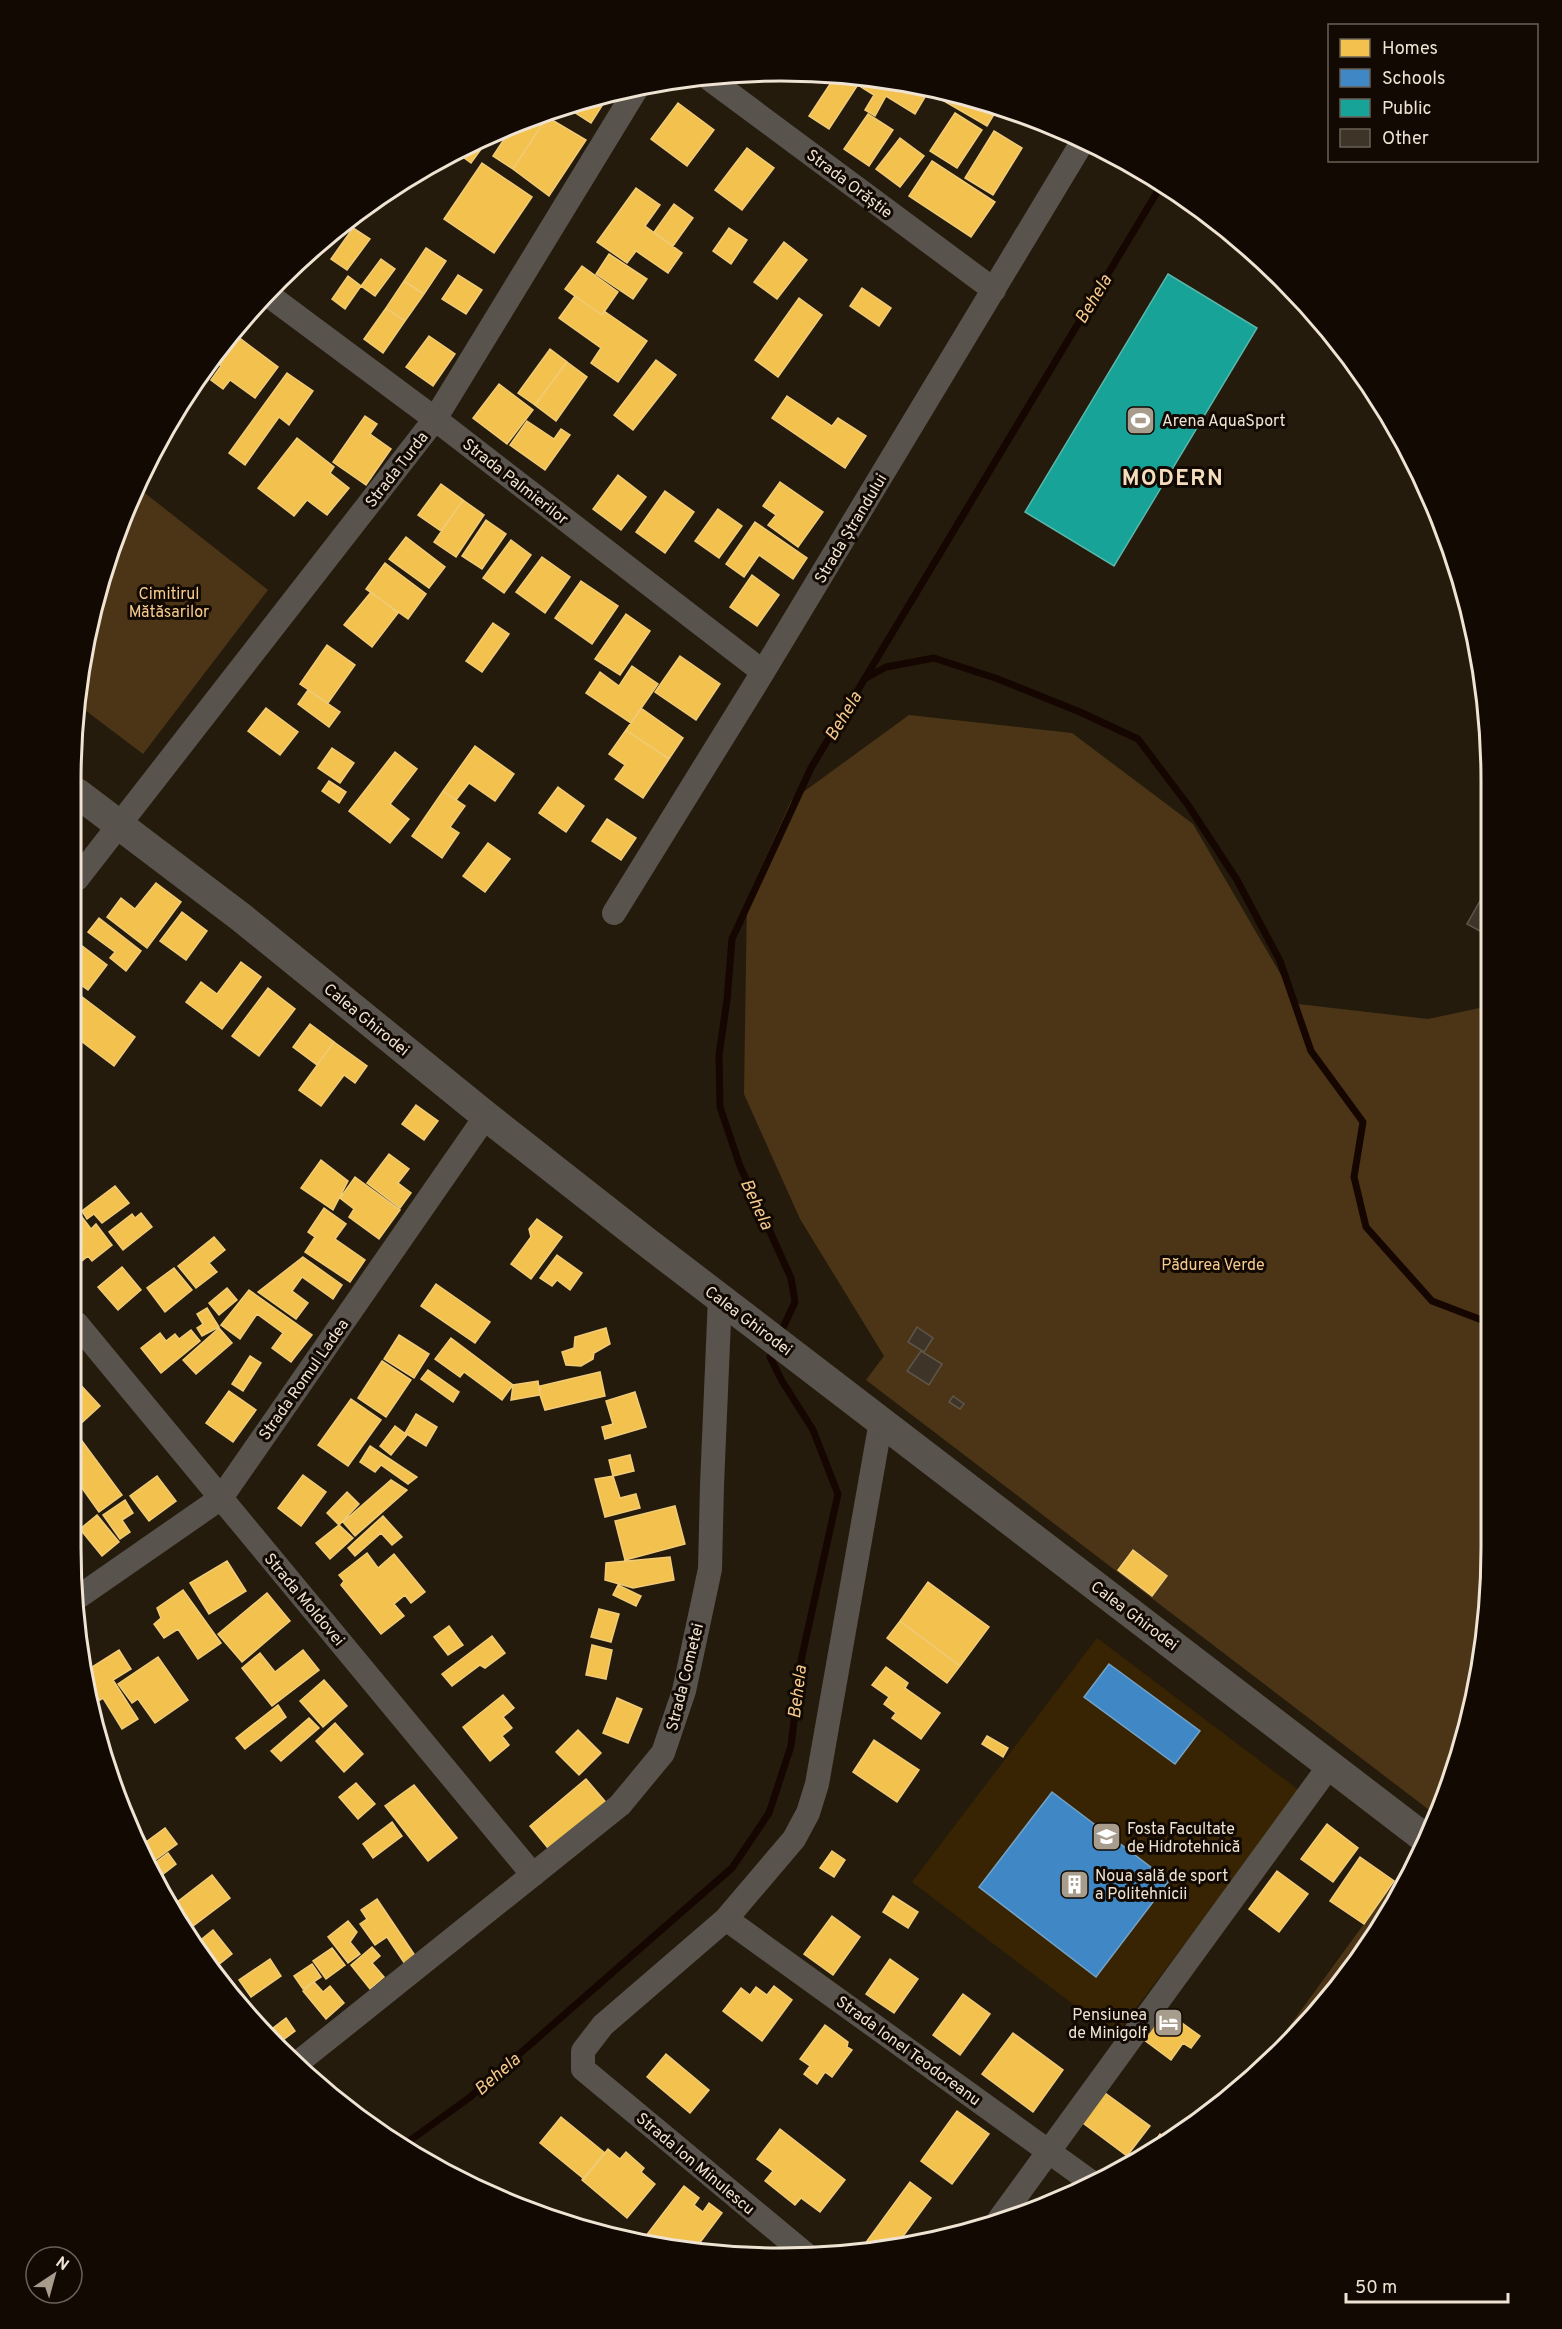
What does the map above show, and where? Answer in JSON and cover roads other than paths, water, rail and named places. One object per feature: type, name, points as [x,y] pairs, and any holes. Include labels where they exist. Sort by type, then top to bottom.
[{"type":"street","name":"Strada Orăștie","points":[[718,84],[994,290]]},
{"type":"street","name":"Strada Turda","points":[[81,874],[435,419],[631,97]]},
{"type":"street","name":"Strada Ștrandului","points":[[614,914],[763,672],[1079,148]]},
{"type":"street","name":"Strada Palmierilor","points":[[274,299],[435,419],[763,672]]},
{"type":"street","name":"Calea Ghirodei","points":[[81,796],[250,925],[486,1116],[720,1298],[1420,1834]]},
{"type":"street","name":"Strada Romul Ladea","points":[[82,1594],[221,1498],[486,1116]]},
{"type":"street","name":"Strada Cometei","points":[[303,2059],[621,1805],[663,1754],[684,1691],[710,1569],[720,1298]]},
{"type":"street","name":"Strada Moldovei","points":[[81,1329],[533,1875]]},
{"type":"street","points":[[726,1919],[794,1839],[808,1813],[817,1784],[881,1421]]},
{"type":"street","points":[[1005,2211],[1330,1765]]},
{"type":"street","name":"Strada Ion Minulescu","points":[[726,1919],[603,2025],[584,2051],[583,2069],[798,2248]]},
{"type":"street","name":"Strada Ionel Teodoreanu","points":[[726,1919],[1086,2178]]},
{"type":"waterway","name":"Behela","points":[[780,1334],[795,1302],[791,1278],[740,1166],[720,1107],[719,1055],[727,1000],[732,939],[811,768],[1158,191]]},
{"type":"waterway","points":[[868,677],[886,667],[934,658],[998,679],[1080,712],[1138,739],[1188,805],[1237,880],[1280,961],[1311,1051],[1363,1122],[1354,1177],[1366,1227],[1432,1301],[1481,1320]]},
{"type":"waterway","name":"Behela","points":[[409,2141],[469,2098],[732,1868],[769,1813],[791,1746],[802,1656],[838,1494],[813,1430],[782,1381],[770,1357],[774,1347]]},
{"type":"place","name":"Arena AquaSport","points":[[1141,420]]},
{"type":"place","name":"Fosta Facultate de Hidrotehnică","points":[[1106,1837]]},
{"type":"place","name":"Noua sală de sport a Politehnicii","points":[[1074,1884]]},
{"type":"place","name":"Pensiunea de Minigolf","points":[[1168,2023]]},
{"type":"district","name":"MODERN","points":[[1173,477]]},
{"type":"park label","name":"Cimitirul Mătăsarilor","points":[[169,602]]},
{"type":"park label","name":"Pădurea Verde","points":[[1213,1264]]}]
